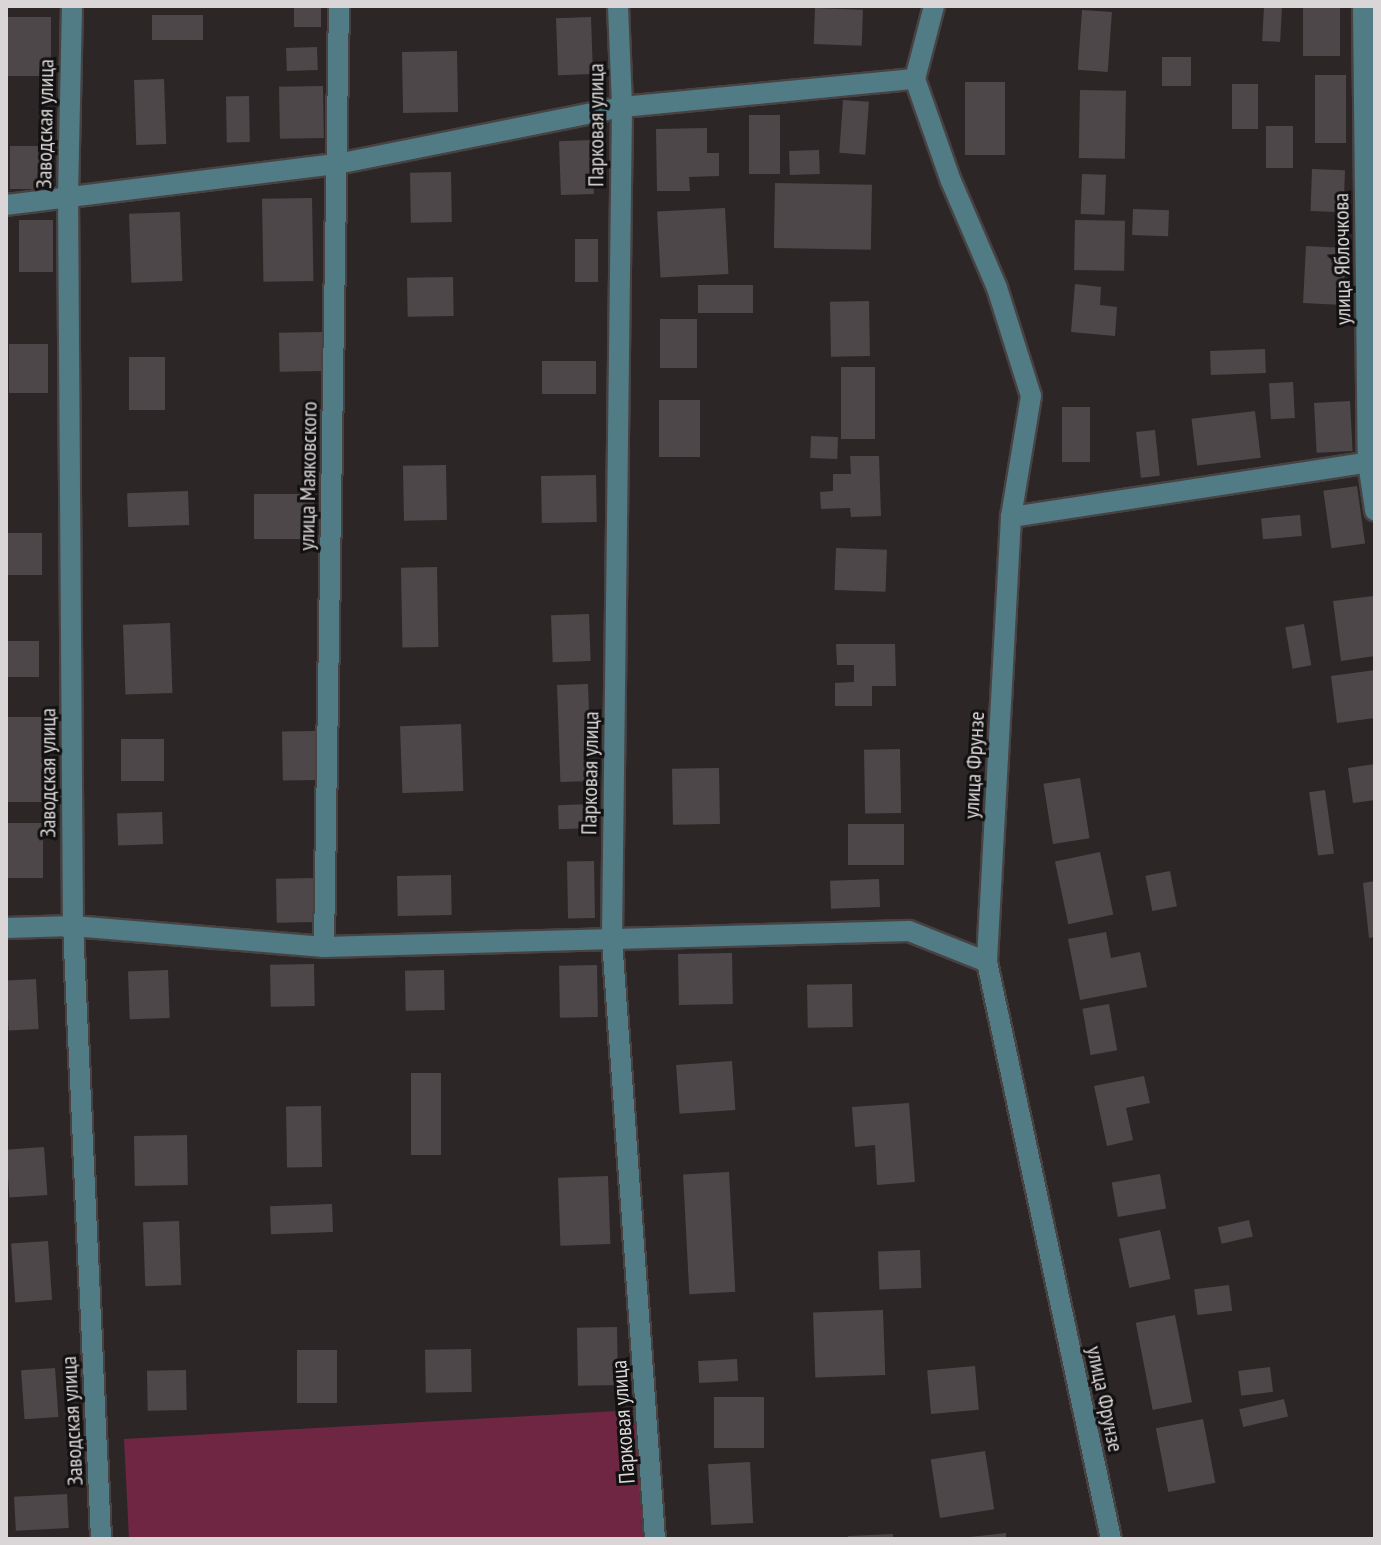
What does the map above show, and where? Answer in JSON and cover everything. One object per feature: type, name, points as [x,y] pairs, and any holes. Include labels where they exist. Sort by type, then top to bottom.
[{"type":"street","name":"Заводская улица","points":[[72,6],[68,195],[73,926],[101,1539]]},
{"type":"street","name":"улица Маяковского","points":[[324,947],[339,6]]},
{"type":"street","name":"Парковая улица","points":[[618,6],[622,107],[612,939],[655,1539]]},
{"type":"street","points":[[6,205],[337,164],[622,107],[915,79],[934,6]]},
{"type":"street","name":"улица Яблочкова","points":[[1363,6],[1371,461],[1375,510]]},
{"type":"street","name":"улица Фрунзе","points":[[915,79],[951,181],[997,288],[1031,396],[1011,517],[987,962],[1111,1539]]},
{"type":"street","points":[[1011,517],[1371,461]]},
{"type":"street","points":[[6,928],[73,926],[324,947],[909,931],[987,962]]},
{"type":"shaded area","points":[[634,1410],[643,1539],[129,1539],[124,1439]]},
{"type":"building","points":[[294,6],[321,6],[321,27],[294,27]]},
{"type":"building","points":[[1264,6],[1282,7],[1280,42],[1262,41]]},
{"type":"building","points":[[1303,6],[1340,6],[1340,56],[1303,56]]},
{"type":"building","points":[[815,8],[863,10],[862,46],[814,44]]},
{"type":"building","points":[[1082,10],[1112,12],[1108,72],[1078,70]]},
{"type":"building","points":[[152,15],[203,15],[203,40],[152,40]]},
{"type":"building","points":[[6,17],[51,17],[51,76],[6,76]]},
{"type":"building","points":[[591,17],[593,74],[558,75],[556,18]]},
{"type":"building","points":[[317,47],[318,70],[287,71],[286,48]]},
{"type":"building","points":[[457,51],[458,112],[403,113],[402,52]]},
{"type":"building","points":[[1162,57],[1191,57],[1191,86],[1162,86]]},
{"type":"building","points":[[1315,75],[1346,75],[1346,143],[1315,143]]},
{"type":"building","points":[[164,79],[166,144],[136,145],[134,80]]},
{"type":"building","points":[[965,82],[1005,82],[1005,155],[965,155]]},
{"type":"building","points":[[1232,84],[1258,84],[1258,129],[1232,129]]},
{"type":"building","points":[[323,86],[324,138],[280,139],[279,87]]},
{"type":"building","points":[[1080,90],[1126,91],[1125,159],[1079,158]]},
{"type":"building","points":[[226,96],[249,96],[250,142],[227,142]]},
{"type":"building","points":[[843,100],[869,102],[865,155],[839,153]]},
{"type":"building","points":[[749,115],[780,115],[780,174],[749,174]]},
{"type":"building","points":[[1266,126],[1293,126],[1293,168],[1266,168]]},
{"type":"building","points":[[707,128],[707,153],[719,153],[719,176],[689,177],[690,191],[657,191],[656,129]]},
{"type":"building","points":[[592,140],[594,194],[561,195],[559,141]]},
{"type":"building","points":[[10,146],[52,146],[52,189],[10,189]]},
{"type":"building","points":[[819,150],[820,174],[790,175],[789,151]]},
{"type":"building","points":[[1312,169],[1345,170],[1344,212],[1311,211]]},
{"type":"building","points":[[451,172],[452,222],[411,223],[410,173]]},
{"type":"building","points":[[1082,174],[1106,175],[1105,215],[1081,214]]},
{"type":"building","points":[[775,183],[872,185],[871,250],[774,248]]},
{"type":"building","points":[[312,198],[313,281],[263,282],[262,199]]},
{"type":"building","points":[[725,208],[728,274],[661,277],[657,212]]},
{"type":"building","points":[[1133,209],[1169,210],[1168,236],[1132,235]]},
{"type":"building","points":[[180,212],[182,281],[131,283],[129,214]]},
{"type":"building","points":[[19,220],[53,220],[53,272],[19,272]]},
{"type":"building","points":[[1075,220],[1125,221],[1124,271],[1074,270]]},
{"type":"building","points":[[575,239],[598,239],[598,282],[575,282]]},
{"type":"building","points":[[1306,246],[1346,248],[1343,305],[1303,303]]},
{"type":"building","points":[[453,277],[454,316],[408,317],[407,278]]},
{"type":"building","points":[[1075,284],[1101,287],[1100,305],[1117,307],[1115,336],[1071,332]]},
{"type":"building","points":[[698,285],[753,285],[753,313],[698,313]]},
{"type":"building","points":[[869,301],[870,356],[831,357],[830,302]]},
{"type":"building","points":[[660,319],[697,319],[697,368],[660,368]]},
{"type":"building","points":[[324,332],[325,371],[280,372],[279,333]]},
{"type":"building","points":[[9,344],[48,344],[48,393],[9,393]]},
{"type":"building","points":[[1265,349],[1266,373],[1211,375],[1210,351]]},
{"type":"building","points":[[129,357],[165,357],[165,410],[129,410]]},
{"type":"building","points":[[542,361],[596,361],[596,394],[542,394]]},
{"type":"building","points":[[841,367],[875,367],[875,439],[841,439]]},
{"type":"building","points":[[1293,382],[1295,418],[1271,419],[1269,383]]},
{"type":"building","points":[[659,400],[700,400],[700,457],[659,457]]},
{"type":"building","points":[[1350,401],[1353,451],[1317,453],[1314,403]]},
{"type":"building","points":[[1062,407],[1090,407],[1090,462],[1062,462]]},
{"type":"building","points":[[1255,411],[1261,458],[1197,465],[1191,419]]},
{"type":"building","points":[[1155,430],[1160,476],[1141,478],[1136,432]]},
{"type":"building","points":[[811,436],[838,437],[837,459],[810,458]]},
{"type":"building","points":[[850,456],[879,456],[881,516],[851,517],[850,508],[821,509],[820,492],[833,491],[833,474],[851,474]]},
{"type":"building","points":[[446,465],[447,520],[404,521],[403,466]]},
{"type":"building","points":[[596,475],[597,522],[542,523],[541,476]]},
{"type":"building","points":[[1357,486],[1365,543],[1331,548],[1323,491]]},
{"type":"building","points":[[188,491],[189,525],[128,527],[127,493]]},
{"type":"building","points":[[254,494],[314,494],[314,539],[254,539]]},
{"type":"building","points":[[1300,515],[1302,536],[1263,539],[1261,518]]},
{"type":"building","points":[[6,533],[42,533],[42,575],[6,575]]},
{"type":"building","points":[[836,548],[887,550],[886,592],[835,590]]},
{"type":"building","points":[[437,567],[438,647],[402,648],[401,568]]},
{"type":"building","points":[[1373,596],[1375,656],[1341,661],[1333,601]]},
{"type":"building","points":[[589,614],[591,661],[553,662],[551,615]]},
{"type":"building","points":[[170,623],[172,693],[125,695],[123,625]]},
{"type":"building","points":[[1304,624],[1311,665],[1293,669],[1285,627]]},
{"type":"building","points":[[6,641],[39,641],[39,677],[6,677]]},
{"type":"building","points":[[836,644],[895,644],[896,686],[872,686],[872,706],[835,706],[835,683],[854,682],[854,665],[837,665]]},
{"type":"building","points":[[1375,670],[1375,718],[1337,723],[1331,676]]},
{"type":"building","points":[[588,684],[591,781],[560,782],[557,685]]},
{"type":"building","points":[[6,717],[42,717],[42,802],[6,802]]},
{"type":"building","points":[[461,724],[463,791],[402,793],[400,726]]},
{"type":"building","points":[[315,731],[316,780],[283,781],[282,732]]},
{"type":"building","points":[[121,739],[164,739],[164,781],[121,781]]},
{"type":"building","points":[[900,749],[901,813],[865,814],[864,750]]},
{"type":"building","points":[[1375,764],[1375,800],[1353,803],[1348,768]]},
{"type":"building","points":[[719,768],[720,824],[673,825],[672,769]]},
{"type":"building","points":[[1080,778],[1090,838],[1053,844],[1043,784]]},
{"type":"building","points":[[1325,790],[1334,853],[1318,856],[1309,792]]},
{"type":"building","points":[[591,804],[592,828],[559,829],[558,805]]},
{"type":"building","points":[[162,812],[163,844],[118,846],[117,814]]},
{"type":"building","points":[[6,823],[43,823],[43,878],[6,878]]},
{"type":"building","points":[[848,824],[904,824],[904,865],[848,865]]},
{"type":"building","points":[[1100,852],[1113,915],[1068,924],[1055,862]]},
{"type":"building","points":[[567,861],[594,861],[595,918],[568,918]]},
{"type":"building","points":[[1170,871],[1177,906],[1152,911],[1145,876]]},
{"type":"building","points":[[451,875],[452,915],[398,916],[397,876]]},
{"type":"building","points":[[315,878],[316,922],[277,923],[276,879]]},
{"type":"building","points":[[879,879],[880,907],[831,909],[830,881]]},
{"type":"building","points":[[1375,881],[1375,937],[1369,938],[1363,883]]},
{"type":"building","points":[[1106,932],[1111,958],[1140,952],[1147,987],[1080,1000],[1068,939]]},
{"type":"building","points":[[732,953],[733,1004],[679,1005],[678,954]]},
{"type":"building","points":[[314,964],[315,1006],[271,1007],[270,965]]},
{"type":"building","points":[[597,965],[598,1017],[560,1018],[559,966]]},
{"type":"building","points":[[168,970],[170,1018],[130,1019],[128,971]]},
{"type":"building","points":[[444,970],[445,1010],[406,1011],[405,971]]},
{"type":"building","points":[[36,979],[39,1029],[9,1031],[6,981]]},
{"type":"building","points":[[852,984],[853,1027],[808,1028],[807,985]]},
{"type":"building","points":[[1109,1004],[1117,1050],[1091,1055],[1082,1009]]},
{"type":"building","points":[[732,1061],[735,1110],[680,1114],[676,1065]]},
{"type":"building","points":[[411,1073],[441,1073],[441,1155],[411,1155]]},
{"type":"building","points":[[1144,1076],[1150,1103],[1126,1108],[1133,1140],[1107,1146],[1094,1086]]},
{"type":"building","points":[[909,1103],[915,1182],[877,1185],[875,1145],[855,1147],[852,1107]]},
{"type":"building","points":[[321,1106],[322,1167],[287,1168],[286,1107]]},
{"type":"building","points":[[187,1135],[188,1185],[135,1186],[134,1136]]},
{"type":"building","points":[[44,1147],[47,1195],[9,1198],[6,1150]]},
{"type":"building","points":[[729,1172],[735,1292],[689,1294],[683,1174]]},
{"type":"building","points":[[1160,1174],[1166,1208],[1118,1217],[1112,1183]]},
{"type":"building","points":[[608,1176],[610,1244],[560,1246],[558,1178]]},
{"type":"building","points":[[332,1204],[333,1232],[271,1234],[270,1206]]},
{"type":"building","points":[[1249,1220],[1253,1237],[1222,1244],[1218,1227]]},
{"type":"building","points":[[179,1221],[181,1285],[145,1286],[143,1222]]},
{"type":"building","points":[[1160,1230],[1170,1279],[1129,1288],[1119,1239]]},
{"type":"building","points":[[48,1241],[52,1300],[15,1302],[11,1244]]},
{"type":"building","points":[[920,1250],[921,1288],[879,1289],[878,1251]]},
{"type":"building","points":[[1229,1285],[1232,1311],[1197,1315],[1194,1289]]},
{"type":"building","points":[[883,1310],[885,1375],[815,1377],[813,1312]]},
{"type":"building","points":[[1175,1315],[1192,1402],[1153,1410],[1136,1323]]},
{"type":"building","points":[[617,1327],[618,1385],[578,1386],[577,1328]]},
{"type":"building","points":[[471,1349],[472,1392],[426,1393],[425,1350]]},
{"type":"building","points":[[297,1350],[337,1350],[337,1403],[297,1403]]},
{"type":"building","points":[[737,1359],[738,1381],[699,1383],[698,1361]]},
{"type":"building","points":[[975,1366],[979,1410],[931,1414],[927,1370]]},
{"type":"building","points":[[1270,1367],[1273,1392],[1241,1396],[1238,1371]]},
{"type":"building","points":[[55,1368],[58,1417],[25,1419],[21,1370]]},
{"type":"building","points":[[186,1370],[187,1410],[148,1411],[147,1371]]},
{"type":"building","points":[[714,1397],[764,1397],[764,1448],[714,1448]]},
{"type":"building","points":[[1284,1399],[1288,1417],[1243,1427],[1239,1409]]},
{"type":"building","points":[[1203,1419],[1215,1483],[1168,1492],[1156,1428]]},
{"type":"building","points":[[985,1451],[994,1509],[940,1518],[931,1460]]},
{"type":"building","points":[[750,1462],[753,1523],[711,1525],[708,1464]]},
{"type":"building","points":[[67,1494],[69,1528],[16,1531],[14,1497]]},
{"type":"building","points":[[1006,1533],[1006,1539],[970,1539],[970,1537]]},
{"type":"building","points":[[893,1534],[893,1539],[848,1539],[848,1536]]}]
